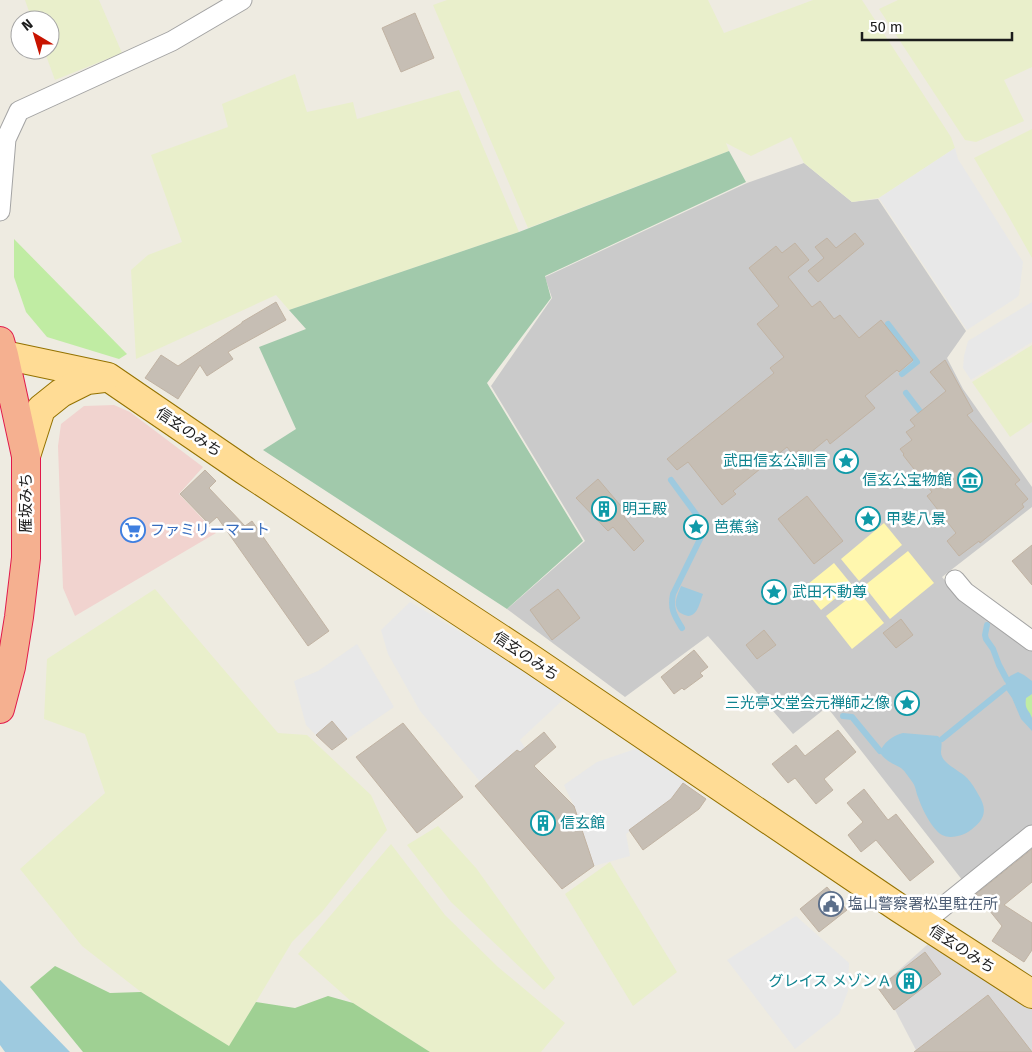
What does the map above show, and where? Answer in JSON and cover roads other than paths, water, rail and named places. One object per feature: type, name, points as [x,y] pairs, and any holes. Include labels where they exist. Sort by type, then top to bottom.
[{"type":"highway","name":"雁坂みち","points":[[0,709],[11,668],[26,558],[26,456],[2,348]]},
{"type":"main road","name":"信玄のみち","points":[[2,348],[108,377],[252,475],[541,665],[891,902],[1032,994]]},
{"type":"main road","points":[[26,456],[42,409],[61,393],[87,380],[108,377]]},
{"type":"street","points":[[0,211],[6,139],[19,111],[172,41],[242,0]]},
{"type":"street","points":[[954,580],[965,592],[1032,641]]},
{"type":"street","points":[[923,923],[1032,835]]},
{"type":"water","points":[[681,586],[703,594],[694,614],[688,616],[682,614],[677,609],[676,599]]},
{"type":"water","points":[[1018,672],[1032,681],[1032,694],[1026,698],[1026,707],[1032,718],[1032,731],[1021,719],[1012,698],[1005,688],[1010,676]]},
{"type":"water","points":[[903,733],[938,736],[942,742],[941,755],[943,758],[965,776],[973,786],[981,800],[984,811],[978,824],[968,832],[952,837],[938,832],[925,813],[914,785],[907,775],[901,768],[887,760],[880,753],[883,746],[889,740]]},
{"type":"water","points":[[0,980],[70,1052],[5,1052],[0,1045]]},
{"type":"waterway","points":[[888,324],[917,362],[902,374]]},
{"type":"waterway","points":[[906,393],[925,418]]},
{"type":"waterway","points":[[671,480],[705,529],[673,594],[673,612],[682,628]]},
{"type":"waterway","points":[[987,625],[986,639],[993,649],[1007,680]]},
{"type":"waterway","points":[[942,739],[1005,688]]},
{"type":"waterway","points":[[843,716],[852,717],[880,751]]},
{"type":"place","name":"武田信玄公訓言","points":[[846,461]]},
{"type":"place","name":"信玄公宝物館","points":[[970,480]]},
{"type":"place","name":"明王殿","points":[[604,509]]},
{"type":"place","name":"甲斐八景","points":[[868,519]]},
{"type":"place","name":"芭蕉翁","points":[[696,527]]},
{"type":"place","name":"ファミリーマート","points":[[133,530]]},
{"type":"place","name":"武田不動尊","points":[[774,592]]},
{"type":"place","name":"三光亭文堂会元禅師之像","points":[[907,703]]},
{"type":"place","name":"信玄館","points":[[543,823]]},
{"type":"place","name":"塩山警察署松里駐在所","points":[[831,904]]},
{"type":"place","name":"グレイス メゾンＡ","points":[[909,981]]}]
